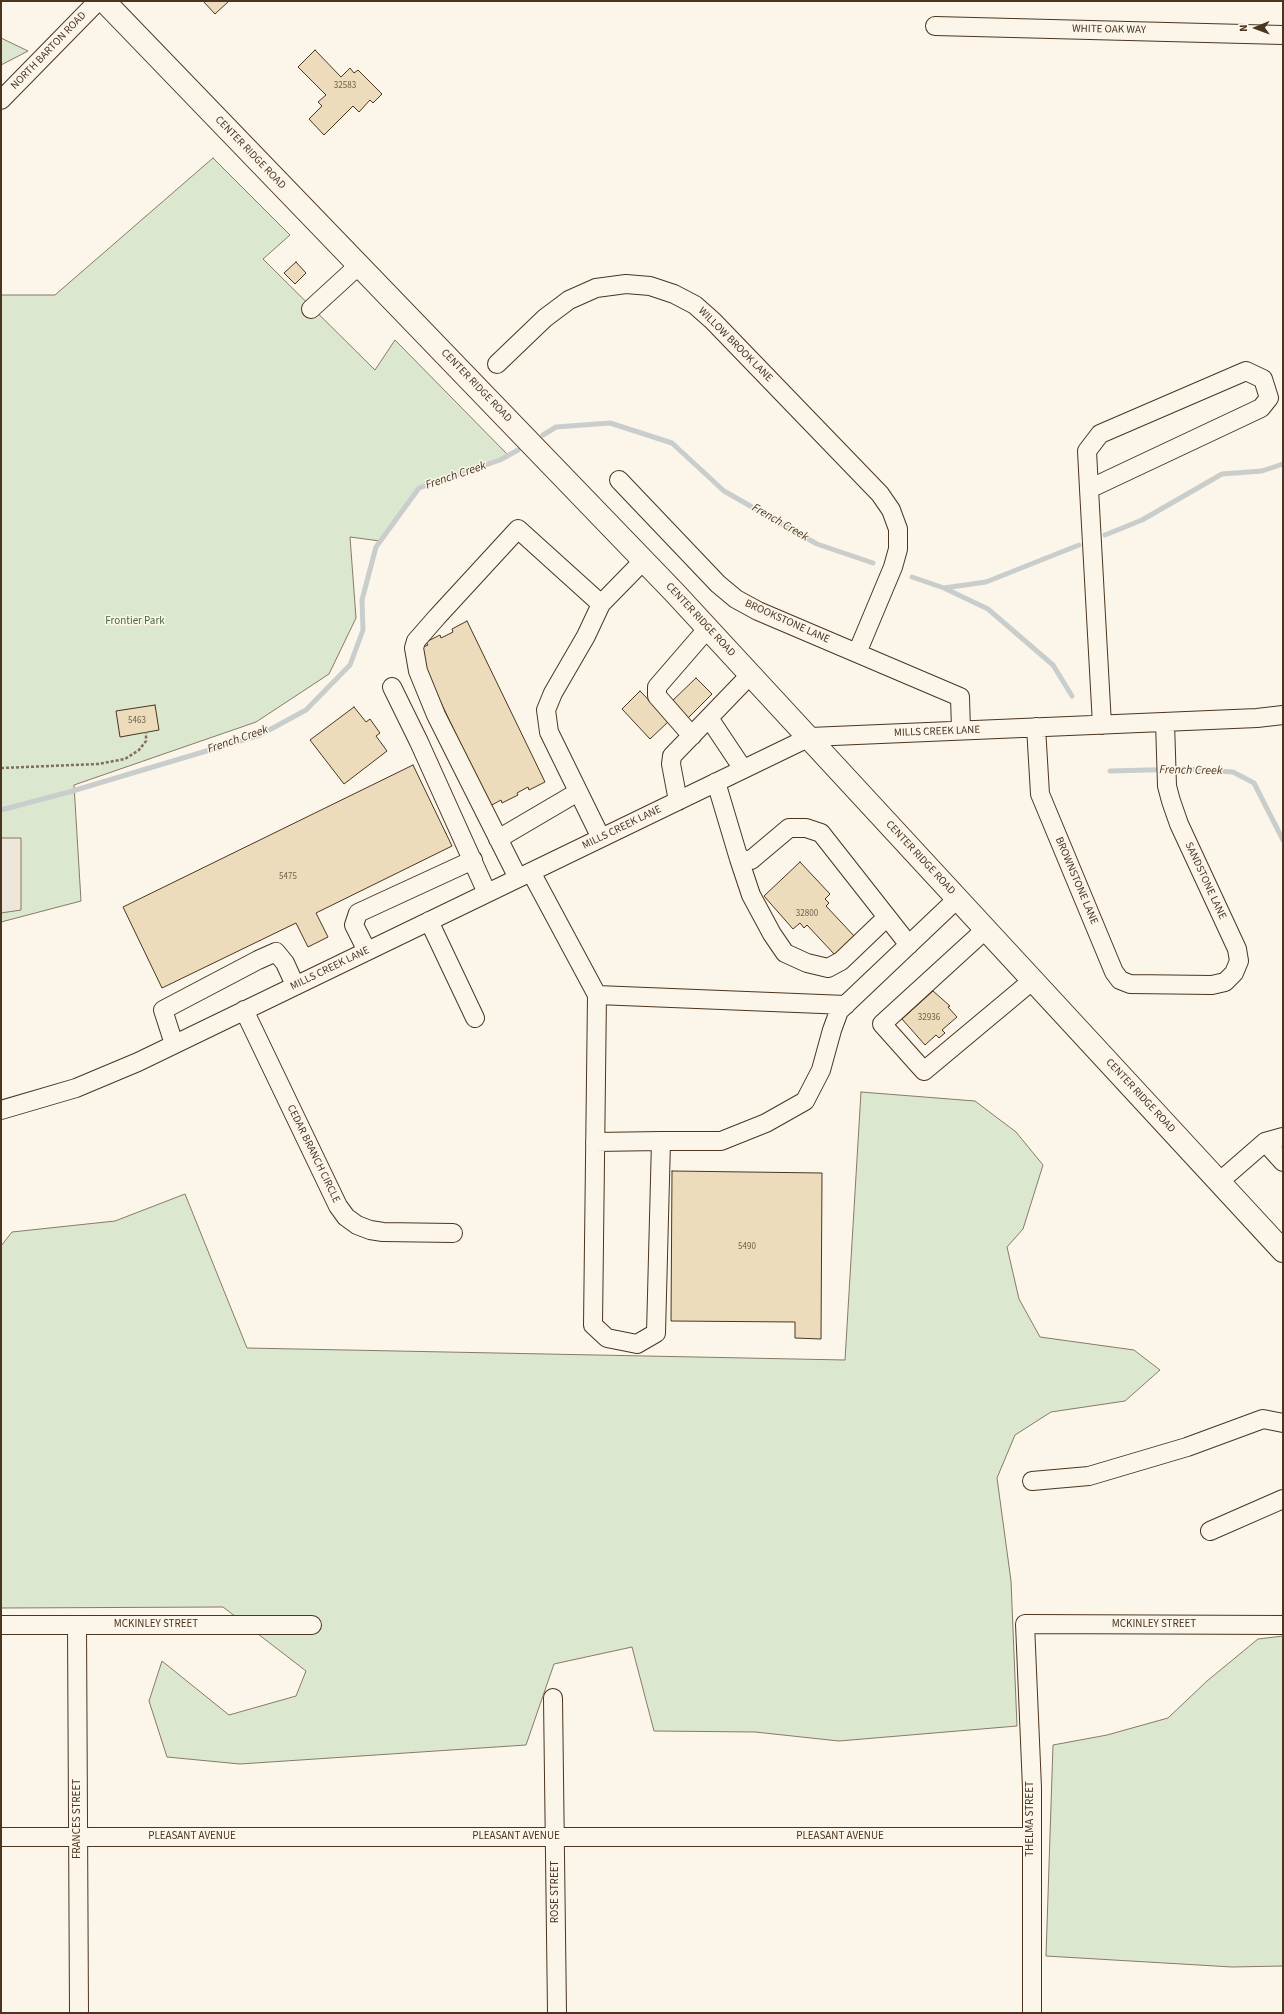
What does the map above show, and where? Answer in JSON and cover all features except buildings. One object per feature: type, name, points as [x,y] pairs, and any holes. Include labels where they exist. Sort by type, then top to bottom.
[{"type":"main road","name":"CENTER RIDGE ROAD","points":[[104,1],[644,560],[810,737],[1283,1251]]},
{"type":"street","name":"NORTH BARTON ROAD","points":[[1,100],[98,1]]},
{"type":"street","name":"WHITE OAK WAY","points":[[935,26],[1283,35]]},
{"type":"street","points":[[311,309],[359,265]]},
{"type":"street","name":"WILLOW BROOK LANE","points":[[497,364],[545,318],[569,300],[596,288],[626,284],[650,286],[674,294],[695,305],[713,321],[880,494],[891,510],[898,529],[898,549],[893,567],[857,653]]},
{"type":"street","points":[[1089,489],[1261,408],[1269,398],[1263,379],[1246,371],[1100,434],[1087,451],[1089,489],[1102,725]]},
{"type":"street","name":"BROOKSTONE LANE","points":[[619,480],[718,584],[736,599],[758,611],[960,697],[961,730]]},
{"type":"street","points":[[601,604],[518,530],[416,641],[414,648],[418,671],[449,740],[498,839],[524,875],[597,995],[593,1325],[607,1338],[637,1344],[656,1333],[661,1141]]},
{"type":"street","points":[[601,838],[549,732],[546,710],[553,693],[586,636],[601,604],[644,560]]},
{"type":"street","points":[[692,736],[657,696],[657,687],[708,628]]},
{"type":"street","points":[[678,801],[671,764],[672,756],[751,674]]},
{"type":"street","points":[[392,687],[487,893]]},
{"type":"street","name":"MILLS CREEK LANE","points":[[1,1110],[76,1088],[174,1044],[810,737],[1257,718],[1283,715]]},
{"type":"street","points":[[709,718],[743,769]]},
{"type":"street","name":"SANDSTONE LANE","points":[[1165,722],[1167,786],[1179,824],[1237,949],[1238,961],[1234,973],[1225,982],[1212,985],[1171,984]]},
{"type":"street","name":"BROWNSTONE LANE","points":[[1036,727],[1040,794],[1114,972],[1120,980],[1130,984],[1171,984]]},
{"type":"street","points":[[716,782],[751,894],[772,934],[785,953],[807,963],[828,968],[841,961],[887,917]]},
{"type":"street","points":[[498,839],[578,792]]},
{"type":"street","points":[[739,859],[751,860],[789,828],[806,828],[821,833],[909,945]]},
{"type":"street","points":[[367,951],[354,925],[358,913],[473,860]]},
{"type":"street","points":[[595,1142],[721,1141],[766,1124],[805,1101],[822,1070],[832,1030],[840,1011],[958,898]]},
{"type":"street","points":[[429,921],[475,1018]]},
{"type":"street","points":[[986,929],[882,1024],[924,1071],[1033,980]]},
{"type":"street","points":[[174,1044],[163,1010],[258,960],[276,952],[285,962],[295,985]]},
{"type":"street","points":[[597,995],[846,1005]]},
{"type":"street","name":"CEDAR BRANCH CIRCLE","points":[[244,1010],[338,1206],[346,1217],[358,1225],[370,1230],[383,1232],[453,1232]]},
{"type":"street","points":[[1219,1182],[1265,1142],[1283,1137]]},
{"type":"street","points":[[1265,1142],[1283,1162]]},
{"type":"street","points":[[1032,1481],[1089,1476],[1187,1447],[1263,1419],[1283,1423]]},
{"type":"street","points":[[1210,1531],[1283,1499]]},
{"type":"street","name":"MCKINLEY STREET","points":[[1025,1624],[1283,1625]]},
{"type":"street","name":"THELMA STREET","points":[[1025,1624],[1031,1757],[1032,2013]]},
{"type":"street","name":"MCKINLEY STREET","points":[[1,1625],[312,1625]]},
{"type":"street","name":"FRANCES STREET","points":[[77,1625],[79,2013]]},
{"type":"street","name":"ROSE STREET","points":[[553,1698],[556,1837],[557,2013]]},
{"type":"street","name":"PLEASANT AVENUE","points":[[1,1837],[1031,1837]]},
{"type":"path","points":[[1,768],[98,764],[125,759],[139,750],[146,741],[146,732]]},
{"type":"green space","points":[[1,38],[28,51],[1,65]]},
{"type":"green space","name":"Frontier Park","points":[[213,158],[290,235],[263,259],[375,370],[395,340],[508,455],[500,460],[419,488],[380,541],[350,537],[356,618],[329,674],[256,722],[74,785],[81,901],[1,922],[1,295],[55,295]]},
{"type":"green space","points":[[861,1092],[975,1101],[1016,1132],[1043,1165],[1023,1229],[1007,1247],[1019,1299],[1040,1337],[1134,1350],[1160,1370],[1125,1401],[1051,1412],[1015,1435],[997,1478],[1011,1581],[1017,1726],[839,1741],[755,1732],[654,1731],[632,1647],[554,1664],[526,1745],[240,1764],[167,1757],[149,1701],[162,1661],[229,1715],[296,1696],[306,1671],[223,1607],[1,1608],[1,1246],[12,1232],[115,1221],[185,1194],[247,1348],[845,1360]]},
{"type":"green space","points":[[1283,1636],[1283,1966],[1232,1967],[1046,1956],[1053,1745],[1107,1735],[1168,1718],[1207,1681],[1258,1639]]},
{"type":"shaded area","points":[[1,838],[21,838],[21,910],[1,913]]},
{"type":"waterway","name":"French Creek","points":[[543,435],[556,427],[610,423],[672,443],[724,491],[817,544],[873,563]]},
{"type":"waterway","name":"French Creek","points":[[1,810],[69,792],[260,735],[306,710],[350,665],[363,630],[362,600],[376,547],[419,488],[500,460],[518,450]]},
{"type":"waterway","points":[[1105,535],[1142,520],[1222,474],[1262,471],[1283,464]]},
{"type":"waterway","points":[[944,588],[986,582],[1079,545]]},
{"type":"waterway","name":"French Creek","points":[[912,577],[944,588],[988,609],[1053,665],[1072,696]]},
{"type":"waterway","name":"French Creek","points":[[1110,771],[1187,769],[1233,772],[1254,783],[1283,840]]}]
